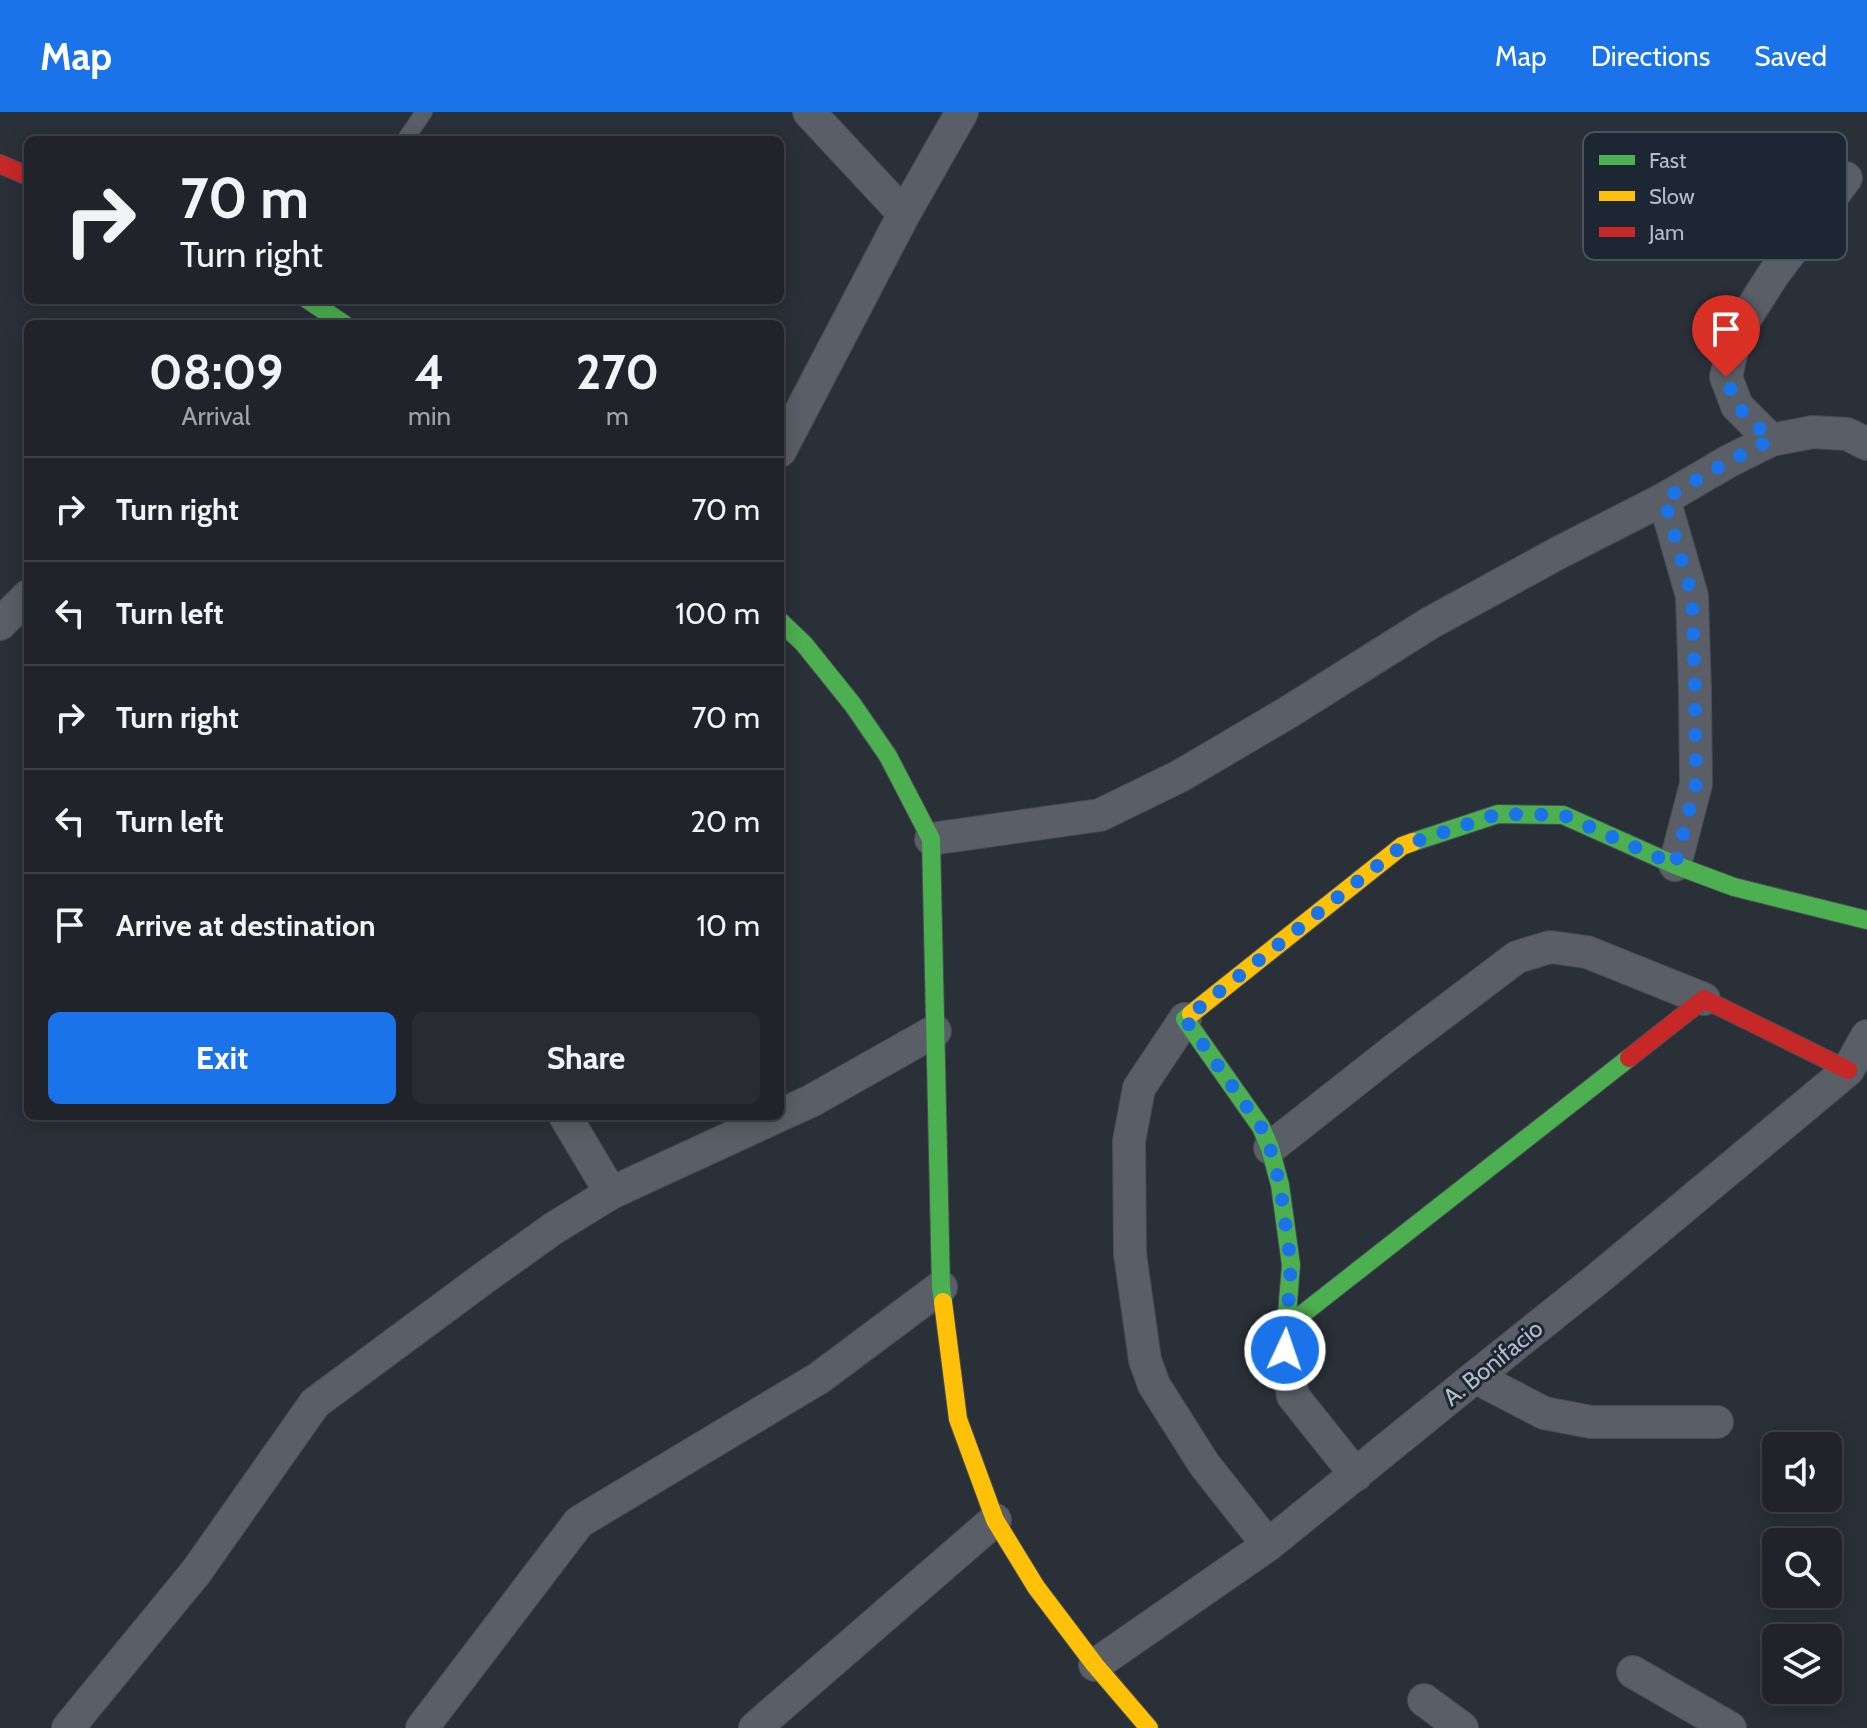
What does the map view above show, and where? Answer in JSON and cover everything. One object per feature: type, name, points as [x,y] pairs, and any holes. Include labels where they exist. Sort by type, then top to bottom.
[{"type":"street","points":[[809,112],[904,214]]},
{"type":"street","points":[[784,443],[904,214],[962,112]]},
{"type":"street","points":[[0,164],[24,174]]},
{"type":"street","points":[[1771,440],[1737,406],[1726,377],[1736,333],[1784,260]]},
{"type":"street","points":[[931,839],[1100,815],[1180,776],[1430,623],[1771,440],[1813,432],[1847,434],[1867,444]]},
{"type":"street","points":[[1664,499],[1692,596],[1695,691],[1696,784],[1675,865]]},
{"type":"street","points":[[0,624],[24,600]]},
{"type":"street","points":[[784,625],[804,644],[853,705],[888,756],[931,839],[941,1287],[958,1419],[995,1520],[1036,1587],[1095,1665],[1149,1728]]},
{"type":"street","points":[[1268,1545],[1204,1464],[1154,1385],[1145,1360],[1130,1254],[1129,1141],[1139,1088],[1185,1019],[1402,846],[1498,814],[1563,815],[1675,865],[1734,887],[1867,920]]},
{"type":"street","points":[[1270,1148],[1517,957],[1550,947],[1587,952],[1704,999],[1848,1070]]},
{"type":"street","points":[[1286,1327],[1704,999]]},
{"type":"street","points":[[1185,1019],[1261,1127],[1270,1148],[1280,1185],[1291,1265],[1285,1350],[1293,1396],[1356,1475]]},
{"type":"street","points":[[784,1114],[935,1031]]},
{"type":"street","name":"A. Bonifacio","points":[[1095,1665],[1268,1545],[1619,1262],[1848,1070],[1867,1036]]},
{"type":"street","points":[[567,1120],[611,1193]]},
{"type":"street","points":[[68,1728],[196,1572],[315,1403],[554,1228],[611,1193],[770,1120]]},
{"type":"street","points":[[422,1728],[579,1522],[819,1378],[941,1287]]},
{"type":"street","points":[[1475,1377],[1544,1413],[1591,1422],[1717,1422]]},
{"type":"street","points":[[755,1728],[995,1520]]},
{"type":"street","points":[[1633,1672],[1730,1728]]},
{"type":"street","points":[[1424,1700],[1462,1728]]},
{"type":"lane","points":[[408,136],[424,112]]},
{"type":"traffic: fast","points":[[314,304],[338,320]]},
{"type":"traffic: fast","points":[[784,625],[804,644],[853,705],[888,756],[931,839],[943,1302]]},
{"type":"traffic: fast","points":[[1413,842],[1498,814],[1563,815],[1675,865],[1734,887],[1867,920]]},
{"type":"traffic: fast","points":[[1191,1014],[1185,1019],[1261,1127],[1270,1148],[1280,1185],[1291,1265],[1286,1327],[1629,1058]]},
{"type":"traffic: slow","points":[[1191,1014],[1402,846],[1413,842]]},
{"type":"traffic: slow","points":[[943,1302],[958,1419],[995,1520],[1036,1587],[1095,1665],[1149,1728]]},
{"type":"traffic: jam","points":[[0,164],[24,174]]},
{"type":"traffic: jam","points":[[1629,1058],[1704,999],[1848,1070]]},
{"type":"route","points":[[1285,1350],[1291,1265],[1280,1185],[1270,1148],[1261,1127],[1185,1019],[1402,846],[1498,814],[1563,815],[1675,865],[1696,784],[1695,691],[1692,596],[1664,499],[1771,440],[1737,406],[1726,377]]}]
